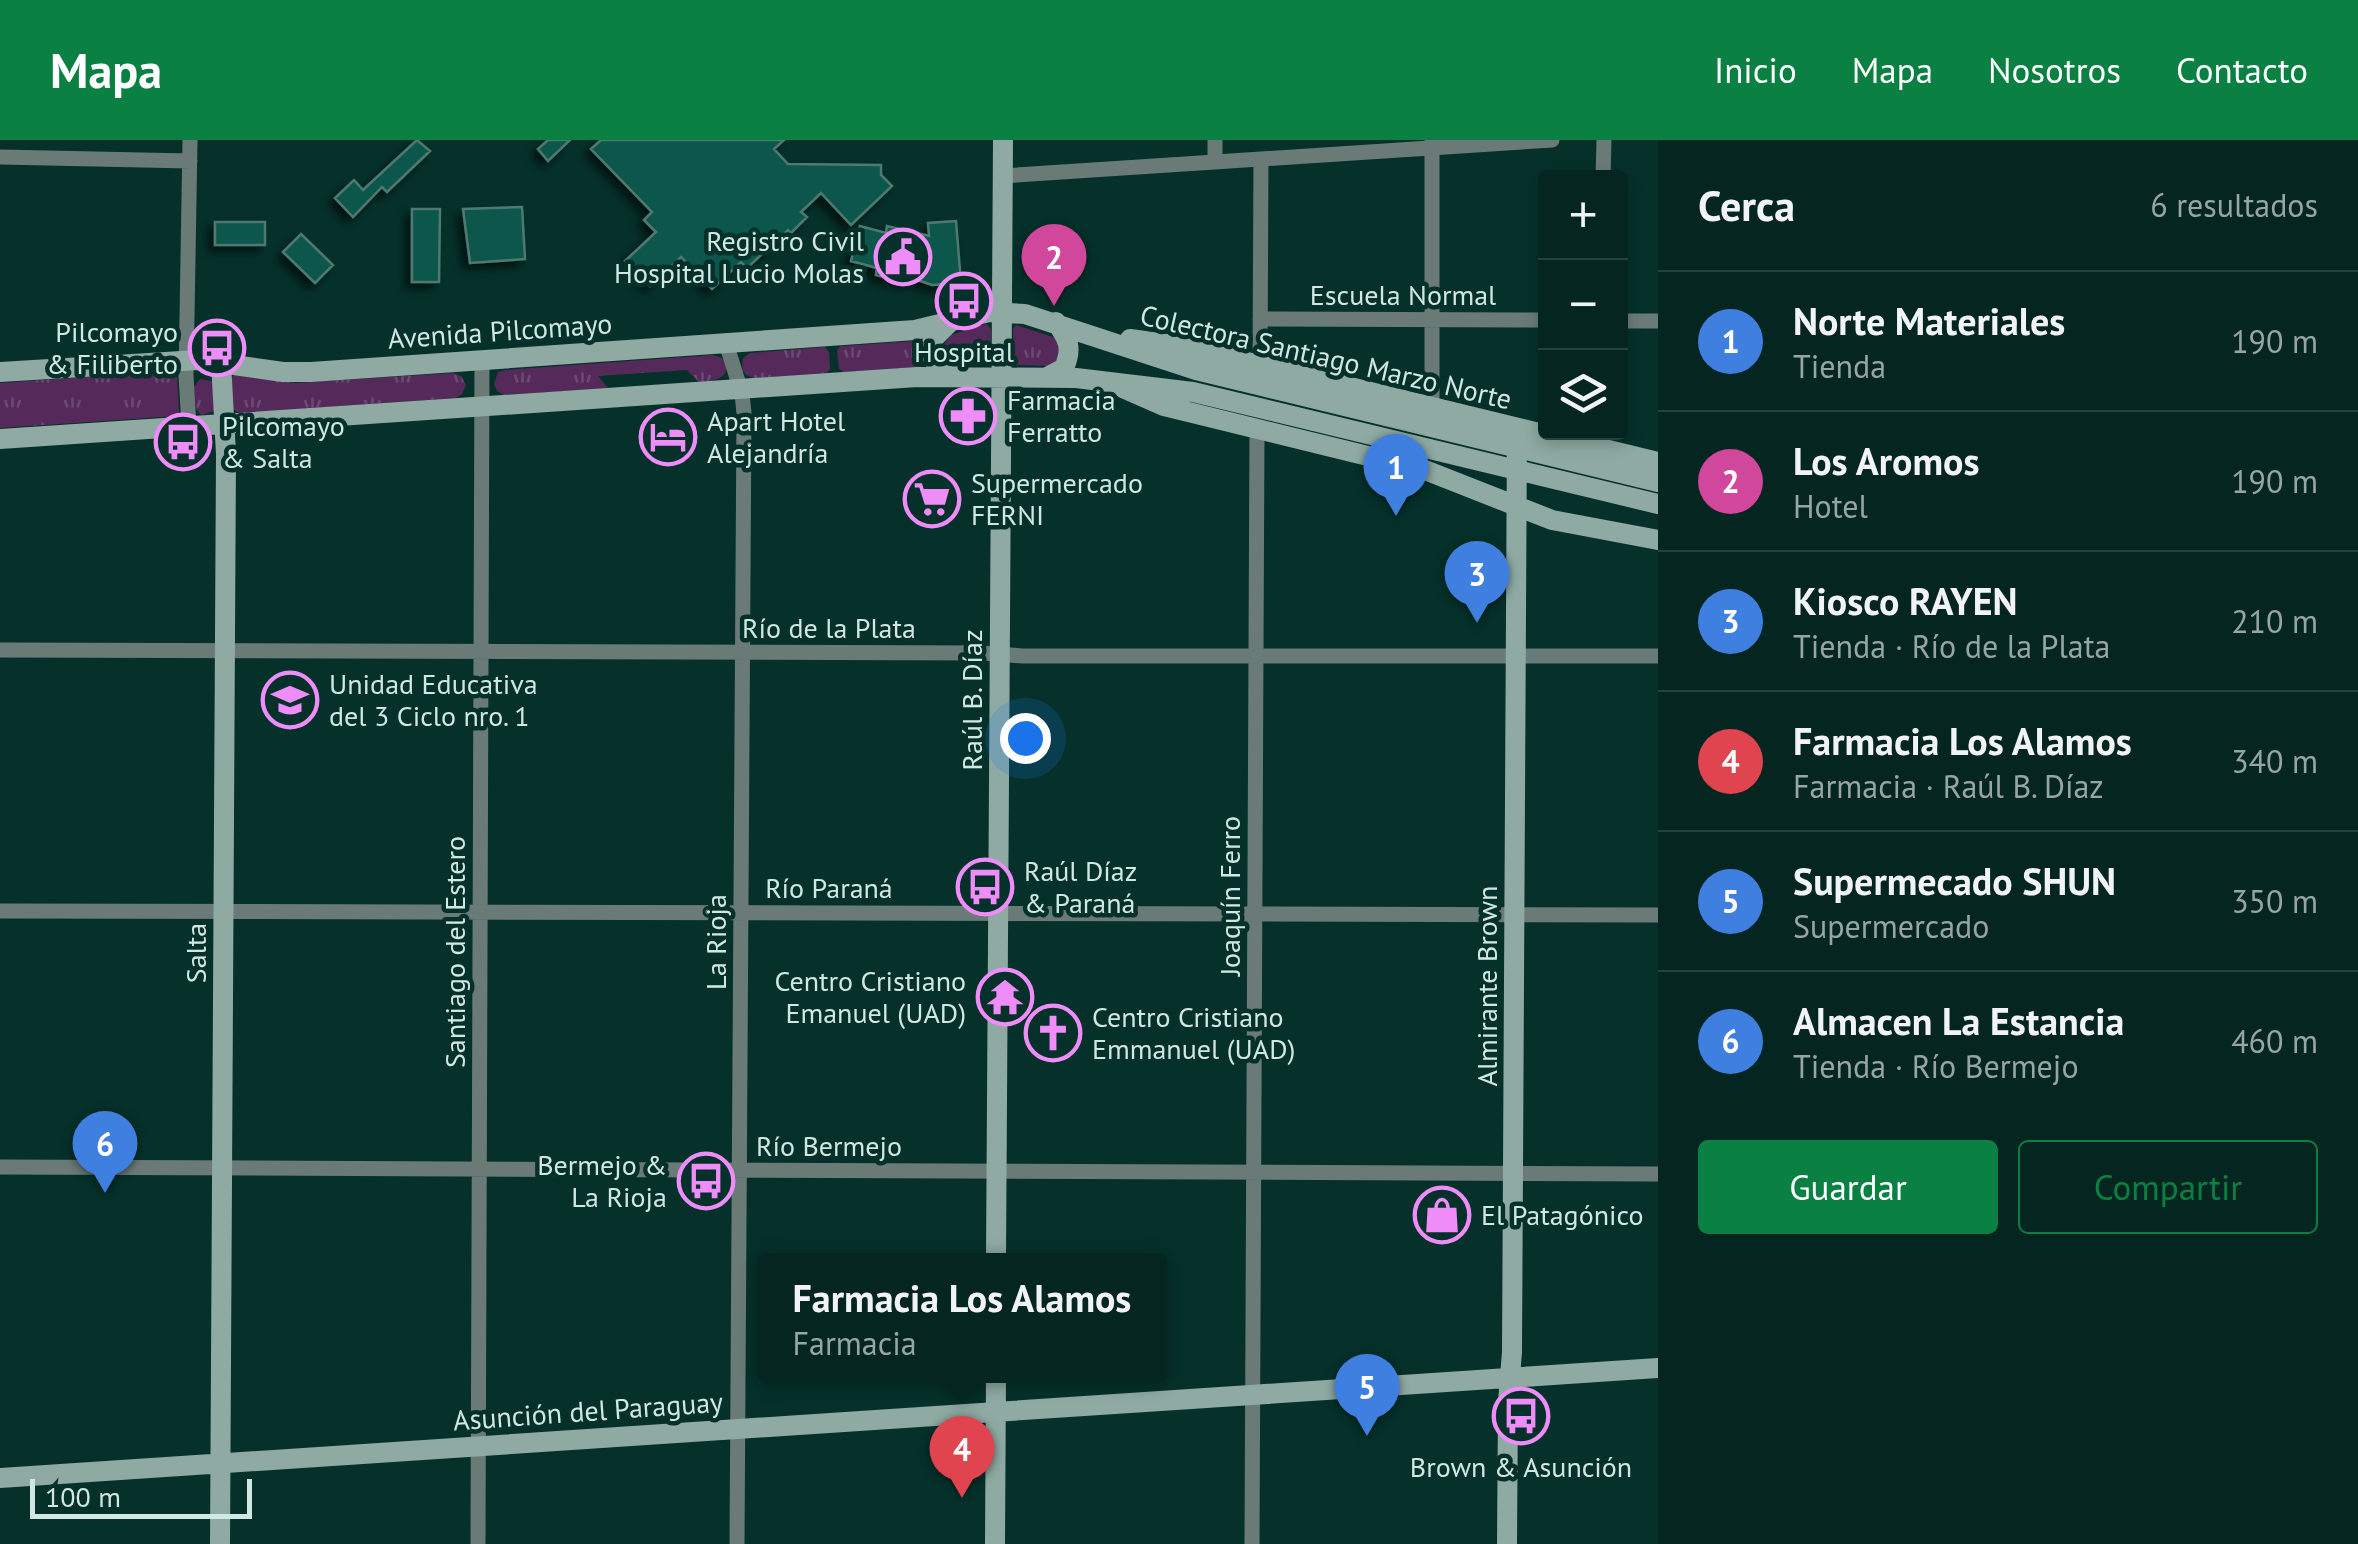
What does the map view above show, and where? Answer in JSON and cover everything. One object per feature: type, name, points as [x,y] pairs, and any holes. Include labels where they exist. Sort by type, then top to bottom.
[{"type":"main road","name":"Raúl B. Díaz","points":[[996,1253],[1003,140]]},
{"type":"main road","name":"Avenida Pilcomayo","points":[[0,372],[187,360],[302,373],[915,330],[1002,311]]},
{"type":"main road","points":[[1002,311],[1056,322],[1196,370],[1517,438],[1658,482]]},
{"type":"main road","points":[[1047,377],[1064,368],[1069,356],[1070,342],[1056,322]]},
{"type":"main road","points":[[950,323],[933,338],[930,352],[938,369],[957,376]]},
{"type":"main road","name":"Colectora Santiago Marzo Norte","points":[[1098,336],[1174,344],[1432,407],[1517,438],[1538,439]]},
{"type":"main road","name":"Salta","points":[[220,1544],[225,652],[225,424],[221,362]]},
{"type":"main road","points":[[0,439],[740,388],[957,376],[1047,377],[1206,394],[1658,504]]},
{"type":"main road","points":[[1108,381],[1158,404],[1425,470],[1557,521],[1658,540]]},
{"type":"main road","name":"Almirante Brown","points":[[1507,1544],[1517,438]]},
{"type":"main road","name":"Colectora Santiago Marzo Norte","points":[[1600,440],[1658,462]]},
{"type":"main road","name":"Asunción del Paraguay","points":[[0,1478],[1658,1368]]},
{"type":"main road","points":[[995,1544],[996,1383]]},
{"type":"street","points":[[189,426],[190,140]]},
{"type":"street","points":[[1215,140],[1215,162]]},
{"type":"street","points":[[1002,176],[1432,144],[1552,140]]},
{"type":"street","points":[[1603,170],[1604,140]]},
{"type":"street","points":[[1432,144],[1432,407]]},
{"type":"street","points":[[0,157],[190,160]]},
{"type":"street","points":[[1260,365],[1261,159]]},
{"type":"street","name":"Escuela Normal","points":[[1260,319],[1538,320]]},
{"type":"street","points":[[1628,321],[1658,321]]},
{"type":"street","name":"La Rioja","points":[[726,343],[744,413],[737,1544]]},
{"type":"street","name":"Santiago del Estero","points":[[478,1544],[482,360]]},
{"type":"street","name":"Joaquín Ferro","points":[[1252,1544],[1257,428]]},
{"type":"street","name":"Río de la Plata","points":[[0,650],[1658,656]]},
{"type":"street","name":"Río Paraná","points":[[0,910],[1658,915]]},
{"type":"street","name":"Río Bermejo","points":[[0,1167],[1658,1174]]},
{"type":"green space","points":[[986,324],[991,329],[990,364],[955,366],[944,359],[941,348],[951,335]]},
{"type":"green space","points":[[1016,325],[1059,339],[1062,357],[1049,366],[1014,365]]},
{"type":"green space","points":[[915,341],[920,362],[917,367],[844,372],[839,369],[840,346]]},
{"type":"green space","points":[[825,347],[829,352],[827,373],[754,378],[742,369],[743,358],[750,353]]},
{"type":"green space","points":[[713,355],[722,358],[726,370],[721,377],[705,382],[699,382],[687,370],[598,376],[608,388],[504,395],[494,384],[498,372],[506,370]]},
{"type":"green space","points":[[170,371],[177,375],[176,416],[0,428],[0,383]]},
{"type":"green space","points":[[453,373],[461,376],[466,385],[456,398],[239,413],[232,409],[235,375],[296,383]]},
{"type":"green space","points":[[200,379],[212,381],[215,411],[201,415],[196,409],[194,387]]},
{"type":"building","points":[[417,140],[430,151],[387,192],[382,187],[353,217],[335,198],[354,180],[363,190]]},
{"type":"building","points":[[548,140],[570,140],[548,161],[538,149]]},
{"type":"building","points":[[601,140],[784,140],[774,149],[788,164],[881,165],[881,175],[892,186],[851,225],[821,193],[801,212],[807,217],[791,233],[788,230],[747,268],[741,262],[712,289],[681,257],[650,286],[625,261],[656,232],[644,220],[652,212],[591,149]]},
{"type":"building","points":[[522,207],[525,259],[470,263],[463,209]]},
{"type":"building","points":[[412,209],[440,209],[439,282],[412,282]]},
{"type":"building","points":[[956,221],[961,283],[932,285],[909,277],[908,282],[876,275],[877,268],[851,261],[860,226],[886,233],[887,226],[929,236],[928,223]]},
{"type":"building","points":[[215,222],[265,222],[265,245],[215,245]]},
{"type":"building","points":[[301,234],[333,265],[315,283],[283,252]]},
{"type":"place","name":"Registro Civil Hospital Lucio Molas","points":[[903,257]]},
{"type":"place","name":"Hospital","points":[[964,301]]},
{"type":"place","name":"Los Aromos","points":[[1054,306]]},
{"type":"place","name":"Pilcomayo & Filiberto","points":[[217,348]]},
{"type":"place","name":"Farmacia Ferratto","points":[[968,416]]},
{"type":"place","name":"Apart Hotel Alejandría","points":[[668,437]]},
{"type":"place","name":"Pilcomayo & Salta","points":[[183,442]]},
{"type":"place","name":"Supermercado FERNI","points":[[932,499]]},
{"type":"place","name":"Norte Materiales","points":[[1396,516]]},
{"type":"place","name":"Kiosco RAYEN","points":[[1477,623]]},
{"type":"place","name":"Unidad Educativa del 3 Ciclo nro. 1","points":[[290,700]]},
{"type":"place","name":"Raúl Díaz & Paraná","points":[[985,887]]},
{"type":"place","name":"Centro Cristiano Emanuel (UAD)","points":[[1005,997]]},
{"type":"place","name":"Centro Cristiano Emmanuel (UAD)","points":[[1053,1033]]},
{"type":"place","name":"Bermejo & La Rioja","points":[[706,1181]]},
{"type":"place","name":"Almacen La Estancia","points":[[105,1193]]},
{"type":"place","name":"El Patagónico","points":[[1442,1215]]},
{"type":"place","name":"Brown & Asunción","points":[[1521,1416]]},
{"type":"place","name":"Supermecado SHUN","points":[[1367,1436]]},
{"type":"place","name":"Farmacia Los Alamos","points":[[962,1498]]}]
